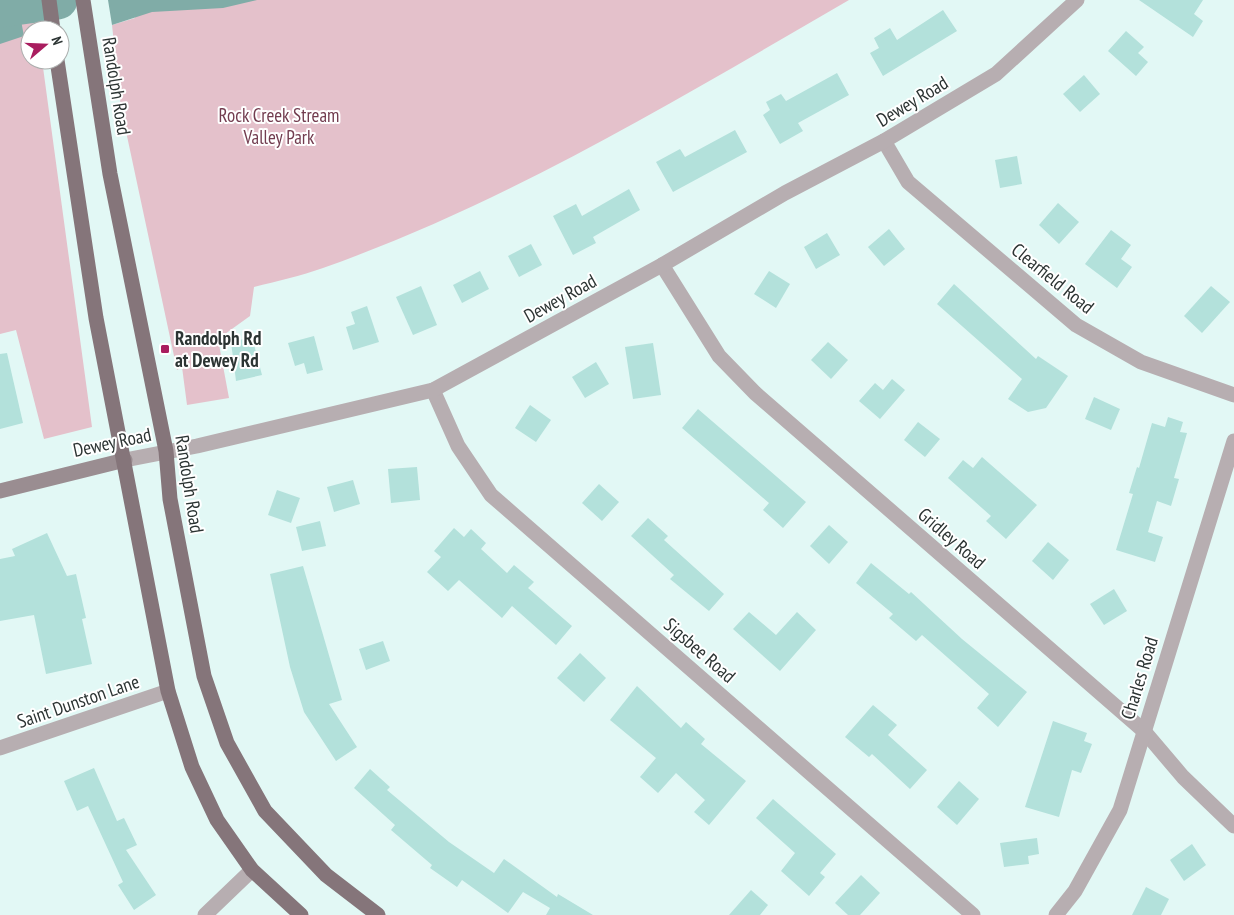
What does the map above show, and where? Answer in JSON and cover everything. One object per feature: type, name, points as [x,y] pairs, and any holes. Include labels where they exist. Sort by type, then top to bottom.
[{"type":"main road","points":[[49,0],[52,20]]},
{"type":"main road","name":"Randolph Road","points":[[84,0],[88,37],[110,174],[166,451],[170,499],[204,676],[227,743],[265,811],[326,875],[378,915]]},
{"type":"main road","points":[[59,70],[96,318],[125,460],[168,691],[192,767],[217,820],[252,870],[301,915]]},
{"type":"street","name":"Dewey Road","points":[[0,491],[125,460],[433,390],[662,264],[785,193],[884,141],[996,74],[1077,0]]},
{"type":"street","name":"Clearfield Road","points":[[884,141],[908,182],[1076,325],[1141,362],[1234,395]]},
{"type":"street","name":"Gridley Road","points":[[662,264],[719,356],[755,393],[1144,731],[1183,777],[1234,826]]},
{"type":"street","name":"Sigsbee Road","points":[[433,390],[458,446],[492,495],[973,915]]},
{"type":"street","name":"Charles Road","points":[[1056,915],[1075,890],[1120,810],[1234,441]]},
{"type":"street","name":"Saint Dunston Lane","points":[[0,748],[168,691]]},
{"type":"street","points":[[205,915],[252,870]]},
{"type":"green space","points":[[0,0],[34,0],[37,20],[20,20],[20,70],[43,70],[92,427],[44,439],[16,330],[0,334]]},
{"type":"green space","name":"Rock Creek Stream Valley Park","points":[[133,0],[849,0],[722,74],[527,180],[392,242],[315,271],[254,287],[250,316],[218,339],[229,398],[187,405],[182,367],[177,370],[121,108],[112,25],[135,18]]},
{"type":"water","points":[[0,0],[17,0],[21,20],[20,37],[0,44]]},
{"type":"water","points":[[108,0],[257,0],[223,8],[152,12],[112,25]]},
{"type":"building","points":[[1139,0],[1203,0],[1194,14],[1203,21],[1193,37]]},
{"type":"building","points":[[943,10],[957,31],[883,76],[870,53],[879,48],[874,38],[890,28],[897,40]]},
{"type":"building","points":[[1126,31],[1144,47],[1138,53],[1148,62],[1136,76],[1108,51]]},
{"type":"building","points":[[837,73],[849,95],[798,123],[803,131],[780,144],[763,115],[770,110],[766,102],[781,94],[786,101]]},
{"type":"building","points":[[1084,75],[1100,94],[1080,112],[1063,94]]},
{"type":"building","points":[[735,130],[747,152],[673,192],[656,162],[680,149],[685,157]]},
{"type":"building","points":[[1017,156],[1022,184],[1000,188],[995,160]]},
{"type":"building","points":[[629,189],[640,210],[593,237],[596,243],[573,255],[553,216],[576,204],[582,216]]},
{"type":"building","points":[[1058,203],[1079,222],[1059,244],[1039,225]]},
{"type":"building","points":[[889,229],[905,249],[884,266],[868,247]]},
{"type":"building","points":[[1111,230],[1131,245],[1121,259],[1132,267],[1117,288],[1085,264]]},
{"type":"building","points":[[827,233],[840,255],[816,269],[804,247]]},
{"type":"building","points":[[531,244],[542,265],[519,277],[508,256]]},
{"type":"building","points":[[480,271],[489,289],[462,303],[453,285]]},
{"type":"building","points":[[769,271],[790,284],[776,308],[754,294]]},
{"type":"building","points":[[954,284],[1036,359],[1038,356],[1068,376],[1046,408],[1028,412],[1008,399],[1022,379],[937,304]]},
{"type":"building","points":[[421,286],[437,325],[413,335],[396,297]]},
{"type":"building","points":[[1211,286],[1230,302],[1202,333],[1184,316]]},
{"type":"building","points":[[367,306],[379,342],[353,350],[346,327],[355,324],[351,312]]},
{"type":"building","points":[[314,336],[323,370],[307,374],[304,363],[295,366],[288,343]]},
{"type":"building","points":[[252,337],[262,375],[236,381],[231,342]]},
{"type":"building","points":[[828,342],[848,360],[831,379],[811,360]]},
{"type":"building","points":[[653,343],[661,395],[633,399],[625,347]]},
{"type":"building","points":[[7,353],[23,423],[0,429],[0,354]]},
{"type":"building","points":[[596,362],[609,384],[585,398],[572,377]]},
{"type":"building","points":[[892,379],[905,390],[880,419],[859,401],[875,383],[883,390]]},
{"type":"building","points":[[1094,397],[1120,409],[1111,430],[1085,419]]},
{"type":"building","points":[[530,405],[551,420],[536,442],[515,428]]},
{"type":"building","points":[[698,409],[806,502],[783,528],[763,510],[769,503],[682,428]]},
{"type":"building","points":[[1168,417],[1183,422],[1180,432],[1187,433],[1174,478],[1179,479],[1171,506],[1157,501],[1148,532],[1163,537],[1155,562],[1116,550],[1133,494],[1129,493],[1137,467],[1139,468],[1152,423],[1165,427]]},
{"type":"building","points":[[918,422],[940,439],[925,457],[904,440]]},
{"type":"building","points":[[982,457],[1037,505],[1006,539],[986,521],[991,516],[948,478],[963,460],[973,468]]},
{"type":"building","points":[[417,467],[420,500],[391,503],[388,469]]},
{"type":"building","points":[[353,480],[360,504],[334,512],[327,487]]},
{"type":"building","points":[[599,484],[619,502],[602,521],[582,503]]},
{"type":"building","points":[[277,490],[300,498],[291,523],[268,515]]},
{"type":"building","points":[[648,518],[668,536],[664,540],[724,594],[709,611],[670,579],[674,575],[631,536]]},
{"type":"building","points":[[320,521],[326,546],[302,551],[296,527]]},
{"type":"building","points":[[829,525],[848,542],[829,564],[810,546]]},
{"type":"building","points":[[454,528],[464,537],[471,529],[486,543],[481,549],[507,573],[514,565],[534,582],[528,588],[572,626],[556,645],[512,606],[502,618],[459,580],[448,591],[427,572],[441,557],[434,551]]},
{"type":"building","points":[[47,533],[67,576],[76,574],[86,618],[82,619],[92,664],[46,674],[34,615],[0,621],[0,559],[15,556],[12,549]]},
{"type":"building","points":[[1048,542],[1069,560],[1053,580],[1032,561]]},
{"type":"building","points":[[871,563],[909,594],[911,592],[962,639],[1027,692],[998,727],[977,708],[989,694],[922,635],[916,641],[889,618],[893,614],[856,583]]},
{"type":"building","points":[[303,566],[342,700],[329,704],[357,747],[336,761],[304,712],[290,667],[270,574]]},
{"type":"building","points":[[1114,589],[1127,611],[1104,625],[1090,604]]},
{"type":"building","points":[[749,612],[776,635],[797,612],[816,630],[780,671],[733,629]]},
{"type":"building","points":[[383,641],[390,661],[366,670],[359,649]]},
{"type":"building","points":[[580,653],[606,678],[584,702],[557,678]]},
{"type":"building","points":[[637,686],[681,728],[686,722],[705,739],[701,744],[746,781],[709,825],[694,812],[705,800],[676,773],[658,793],[640,777],[656,758],[610,720]]},
{"type":"building","points":[[873,705],[897,725],[888,735],[927,770],[910,789],[872,754],[869,757],[845,737]]},
{"type":"building","points":[[1053,721],[1087,733],[1084,741],[1092,744],[1081,773],[1072,770],[1059,817],[1025,807]]},
{"type":"building","points":[[94,768],[117,821],[124,818],[137,845],[126,850],[156,895],[134,910],[118,885],[123,882],[88,806],[77,811],[64,781]]},
{"type":"building","points":[[370,769],[390,787],[387,790],[449,842],[494,873],[504,859],[557,897],[558,894],[593,915],[546,915],[550,908],[523,892],[508,913],[462,880],[457,887],[430,868],[432,865],[391,830],[395,825],[354,788]]},
{"type":"building","points":[[959,781],[979,799],[957,825],[937,807]]},
{"type":"building","points":[[773,799],[836,854],[820,873],[825,877],[809,896],[781,871],[795,853],[756,818]]},
{"type":"building","points":[[1037,838],[1039,854],[1028,856],[1029,864],[1004,867],[1000,843]]},
{"type":"building","points":[[1192,844],[1206,865],[1184,881],[1170,860]]},
{"type":"building","points":[[861,875],[880,893],[860,915],[848,915],[835,903]]},
{"type":"building","points":[[1146,887],[1169,899],[1161,915],[1132,915]]},
{"type":"building","points":[[751,890],[768,905],[760,915],[729,915]]},
{"type":"waterway","points":[[0,8],[58,0]]},
{"type":"place","name":"Randolph Rd at Dewey Rd","points":[[165,349]]}]
